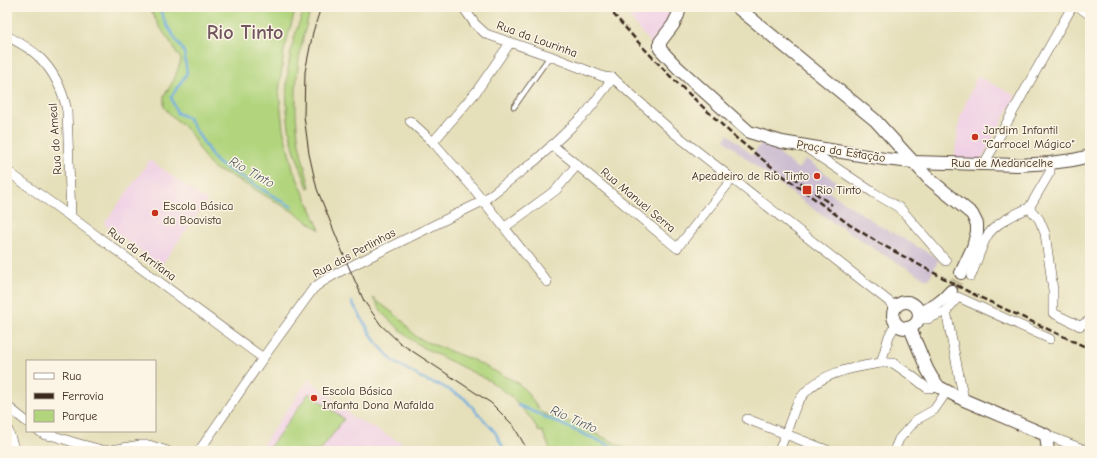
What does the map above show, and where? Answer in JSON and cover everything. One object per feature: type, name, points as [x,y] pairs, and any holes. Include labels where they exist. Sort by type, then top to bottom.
[{"type":"street","name":"Rua da Lourinha","points":[[463,7],[475,24],[486,34],[550,56],[604,77],[613,78]]},
{"type":"street","name":"Praça da Estação","points":[[680,7],[673,25],[660,42],[660,49],[677,67],[749,132],[782,142],[884,159],[913,162]]},
{"type":"street","points":[[737,7],[875,120],[928,178],[972,214],[977,224],[976,240],[966,275]]},
{"type":"street","points":[[984,164],[1072,7]]},
{"type":"street","points":[[1079,7],[1090,15]]},
{"type":"street","name":"Rua do Ameal","points":[[7,36],[38,56],[52,73],[63,95],[67,116],[71,217]]},
{"type":"street","points":[[433,142],[476,92],[510,42]]},
{"type":"street","points":[[613,78],[674,132],[732,179],[896,307]]},
{"type":"street","name":"Rua das Perlinhas","points":[[199,451],[312,289],[322,281],[483,201],[536,160],[587,112],[613,78]]},
{"type":"street","points":[[410,121],[433,142],[505,227],[547,282]]},
{"type":"street","name":"Rua Manuel Serra","points":[[552,145],[678,248],[732,179]]},
{"type":"street","points":[[802,145],[874,193],[900,208],[946,261]]},
{"type":"street","name":"Rua de Medancelhe","points":[[913,162],[1018,165],[1050,164],[1090,156]]},
{"type":"street","points":[[966,275],[986,236],[1007,218],[1029,208],[1050,172],[1050,164]]},
{"type":"street","points":[[505,227],[556,190],[578,165]]},
{"type":"street","name":"Rua da Arrifana","points":[[7,172],[71,217],[263,358]]},
{"type":"street","points":[[1029,208],[1040,219],[1045,233],[1053,290],[1053,313],[1080,326],[1090,320]]},
{"type":"street","points":[[951,291],[945,299],[935,306],[916,320],[905,328],[896,324],[893,316],[894,311],[896,307],[903,302],[908,302],[915,306],[916,320],[927,369],[932,378],[943,389],[964,400],[1088,451]]},
{"type":"street","points":[[916,320],[928,319],[946,311],[958,297],[1050,339]]},
{"type":"street","points":[[946,311],[964,400]]},
{"type":"street","points":[[882,363],[889,336],[896,324]]},
{"type":"street","points":[[779,451],[798,402],[822,378],[832,374],[861,366],[893,363],[927,388],[943,389]]},
{"type":"street","points":[[894,451],[899,439],[916,420],[934,410],[943,389]]},
{"type":"street","points":[[7,406],[26,421]]},
{"type":"street","points":[[747,419],[830,451]]},
{"type":"street","points":[[7,427],[15,451]]},
{"type":"street","points":[[40,432],[45,435],[54,436],[106,451],[133,446],[149,445],[167,451]]},
{"type":"street","points":[[1046,434],[1048,451]]},
{"type":"lane","points":[[514,107],[550,56]]},
{"type":"shaded area","points":[[621,7],[676,7],[670,22],[651,44]]},
{"type":"shaded area","name":"Jardim Infantil \"Carrocel Mágico\"","points":[[977,76],[1016,96],[982,158],[976,160],[954,159],[960,117]]},
{"type":"shaded area","points":[[728,134],[752,155],[763,141],[798,169],[806,159],[836,181],[829,192],[891,233],[892,232],[939,259],[928,280],[879,252],[816,211],[754,165],[724,140]]},
{"type":"shaded area","name":"Escola Básica da Boavista","points":[[150,160],[207,201],[161,266],[104,224]]},
{"type":"shaded area","name":"Escola Básica Infanta Dona Mafalda","points":[[309,379],[353,417],[404,444],[465,451],[258,451]]},
{"type":"green space","points":[[149,7],[298,7],[294,14],[284,51],[279,92],[283,129],[293,169],[320,230],[292,211],[213,167],[204,157],[189,132],[170,115],[164,107],[164,96],[174,80],[181,60],[159,26]]},
{"type":"green space","points":[[306,7],[312,7],[299,57],[296,109],[299,143],[310,187],[308,188],[289,129],[287,111],[290,57],[299,22]]},
{"type":"green space","points":[[373,298],[401,319],[416,337],[473,360],[518,383],[542,413],[573,423],[632,451],[551,451],[542,431],[539,432],[532,420],[513,398],[490,381],[424,348],[409,338],[385,316]]},
{"type":"green space","points":[[309,393],[344,419],[320,451],[267,451]]},
{"type":"waterway","name":"Rio Tinto","points":[[159,7],[166,24],[184,52],[187,73],[171,97],[177,113],[188,118],[216,162],[292,207]]},
{"type":"waterway","name":"Rio Tinto","points":[[352,302],[375,341],[394,362],[427,381],[440,385],[464,398],[495,432],[505,451]]},
{"type":"waterway","name":"Rio Tinto","points":[[518,405],[622,451]]},
{"type":"tunnel","points":[[951,291],[961,273]]},
{"type":"tram line","points":[[321,7],[313,32],[305,72],[304,116],[309,154],[317,189],[364,301],[381,325],[400,343],[491,403],[513,425],[528,451]]},
{"type":"railway","points":[[607,7],[670,76],[735,137],[778,172],[850,225],[879,243],[971,293],[1090,349]]},
{"type":"railway","points":[[793,177],[832,205]]},
{"type":"place","name":"Jardim Infantil \"Carrocel Mágico\"","points":[[975,137]]},
{"type":"place","name":"Apeadeiro de Rio Tinto","points":[[817,176]]},
{"type":"place","name":"Rio Tinto","points":[[807,190]]},
{"type":"place","name":"Escola Básica da Boavista","points":[[155,213]]},
{"type":"place","name":"Escola Básica Infanta Dona Mafalda","points":[[314,398]]},
{"type":"district","name":"Rio Tinto","points":[[245,32]]}]
